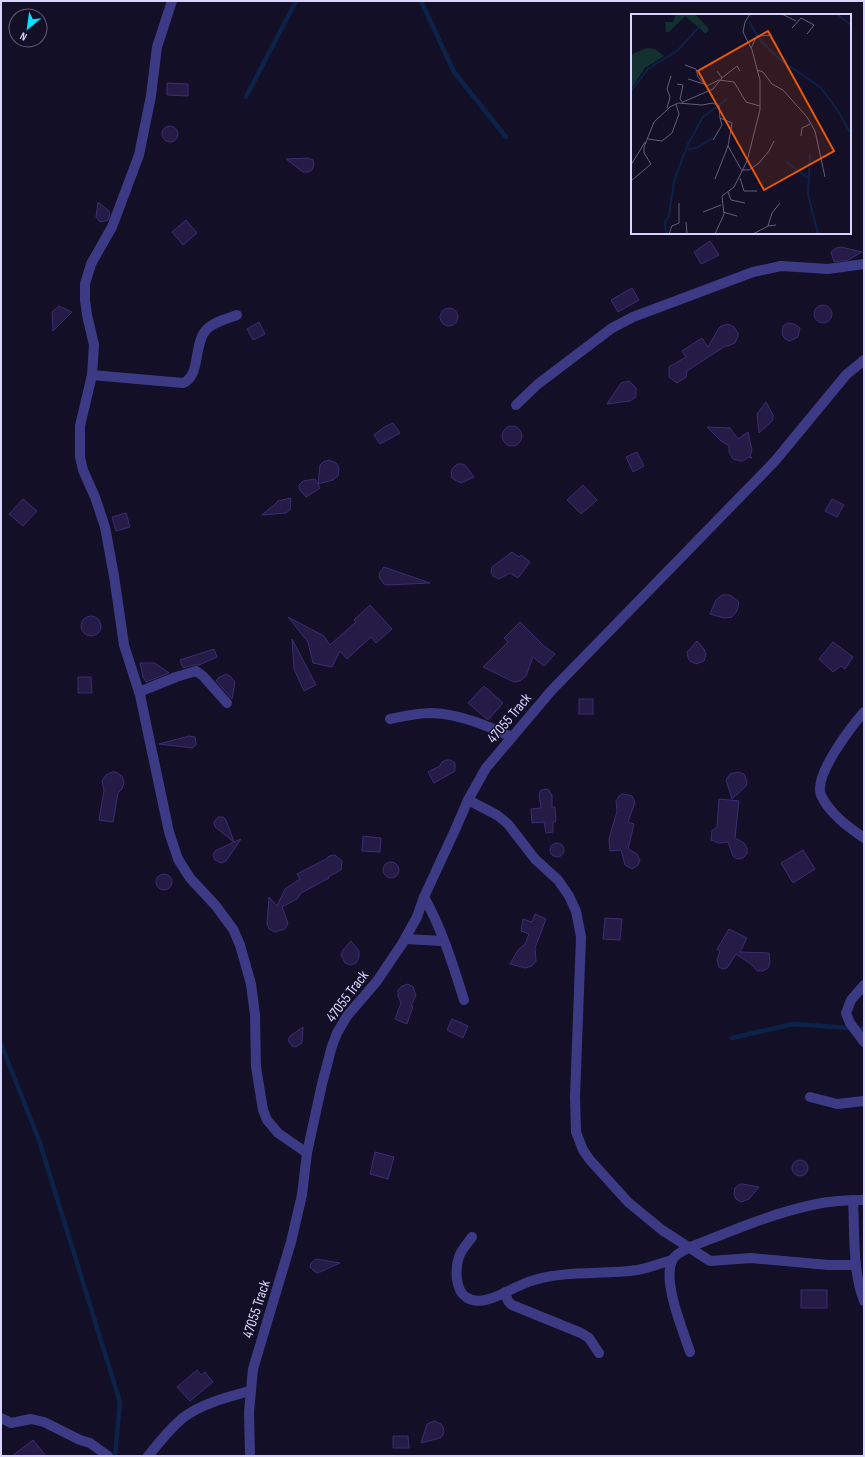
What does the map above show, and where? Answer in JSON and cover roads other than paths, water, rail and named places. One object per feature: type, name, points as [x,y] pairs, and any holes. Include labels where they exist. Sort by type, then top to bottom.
[{"type":"street","points":[[172,1],[157,47],[151,96],[139,156],[112,227],[91,264],[85,284],[87,315],[94,345],[92,375],[80,426],[80,457],[85,477],[95,498],[105,527],[124,645],[139,692],[168,832],[178,859],[190,878],[216,906],[233,929],[240,945],[251,984],[255,1015],[256,1068],[263,1110],[267,1120],[278,1133],[307,1153]]},
{"type":"street","points":[[516,405],[538,384],[574,355],[612,328],[633,317],[753,272],[769,268],[781,266],[828,269],[864,264]]},
{"type":"street","points":[[92,375],[182,383],[187,382],[194,370],[199,342],[207,329],[213,324],[237,314]]},
{"type":"street","name":"47055 Track","points":[[250,1456],[249,1412],[253,1369],[291,1242],[302,1195],[307,1153],[322,1084],[337,1033],[347,1016],[377,981],[405,939],[468,800],[486,768],[551,691],[769,467],[846,375],[864,360]]},
{"type":"street","points":[[139,692],[176,677],[196,671],[203,676],[227,703]]},
{"type":"street","points":[[864,712],[835,752],[819,786],[820,794],[834,813],[847,826],[864,838]]},
{"type":"street","points":[[390,719],[416,714],[433,713],[483,724],[512,737]]},
{"type":"street","points":[[468,800],[497,814],[508,824],[534,858],[558,880],[569,896],[576,911],[581,938],[575,1097],[576,1132],[583,1150],[590,1160],[628,1202],[662,1230],[710,1261],[751,1258],[828,1265],[856,1265]]},
{"type":"street","points":[[424,897],[444,941],[464,1000]]},
{"type":"street","points":[[405,939],[444,941]]},
{"type":"street","points":[[864,985],[851,1000],[846,1014],[850,1023],[864,1042]]},
{"type":"street","points":[[810,1097],[837,1104],[864,1101]]},
{"type":"street","points":[[853,1200],[856,1265],[863,1296]]},
{"type":"street","points":[[690,1352],[671,1295],[669,1280],[672,1260],[675,1256],[688,1248],[788,1211],[814,1204],[864,1200]]},
{"type":"street","points":[[472,1236],[459,1256],[457,1270],[460,1290],[466,1297],[475,1301],[493,1298],[522,1284],[541,1278],[570,1274],[638,1270],[672,1260]]},
{"type":"street","points":[[505,1292],[508,1301],[512,1305],[581,1333],[589,1338],[598,1353]]},
{"type":"street","points":[[148,1456],[171,1430],[185,1417],[211,1403],[250,1391]]},
{"type":"street","points":[[1,1418],[11,1423],[31,1419],[44,1422],[80,1440],[90,1443],[108,1456]]},
{"type":"waterway","points":[[246,97],[296,1]]},
{"type":"waterway","points":[[421,1],[454,72],[506,137]]},
{"type":"waterway","points":[[732,1038],[793,1024],[864,1029]]},
{"type":"waterway","points":[[1,1044],[39,1140],[120,1402],[115,1456]]}]
